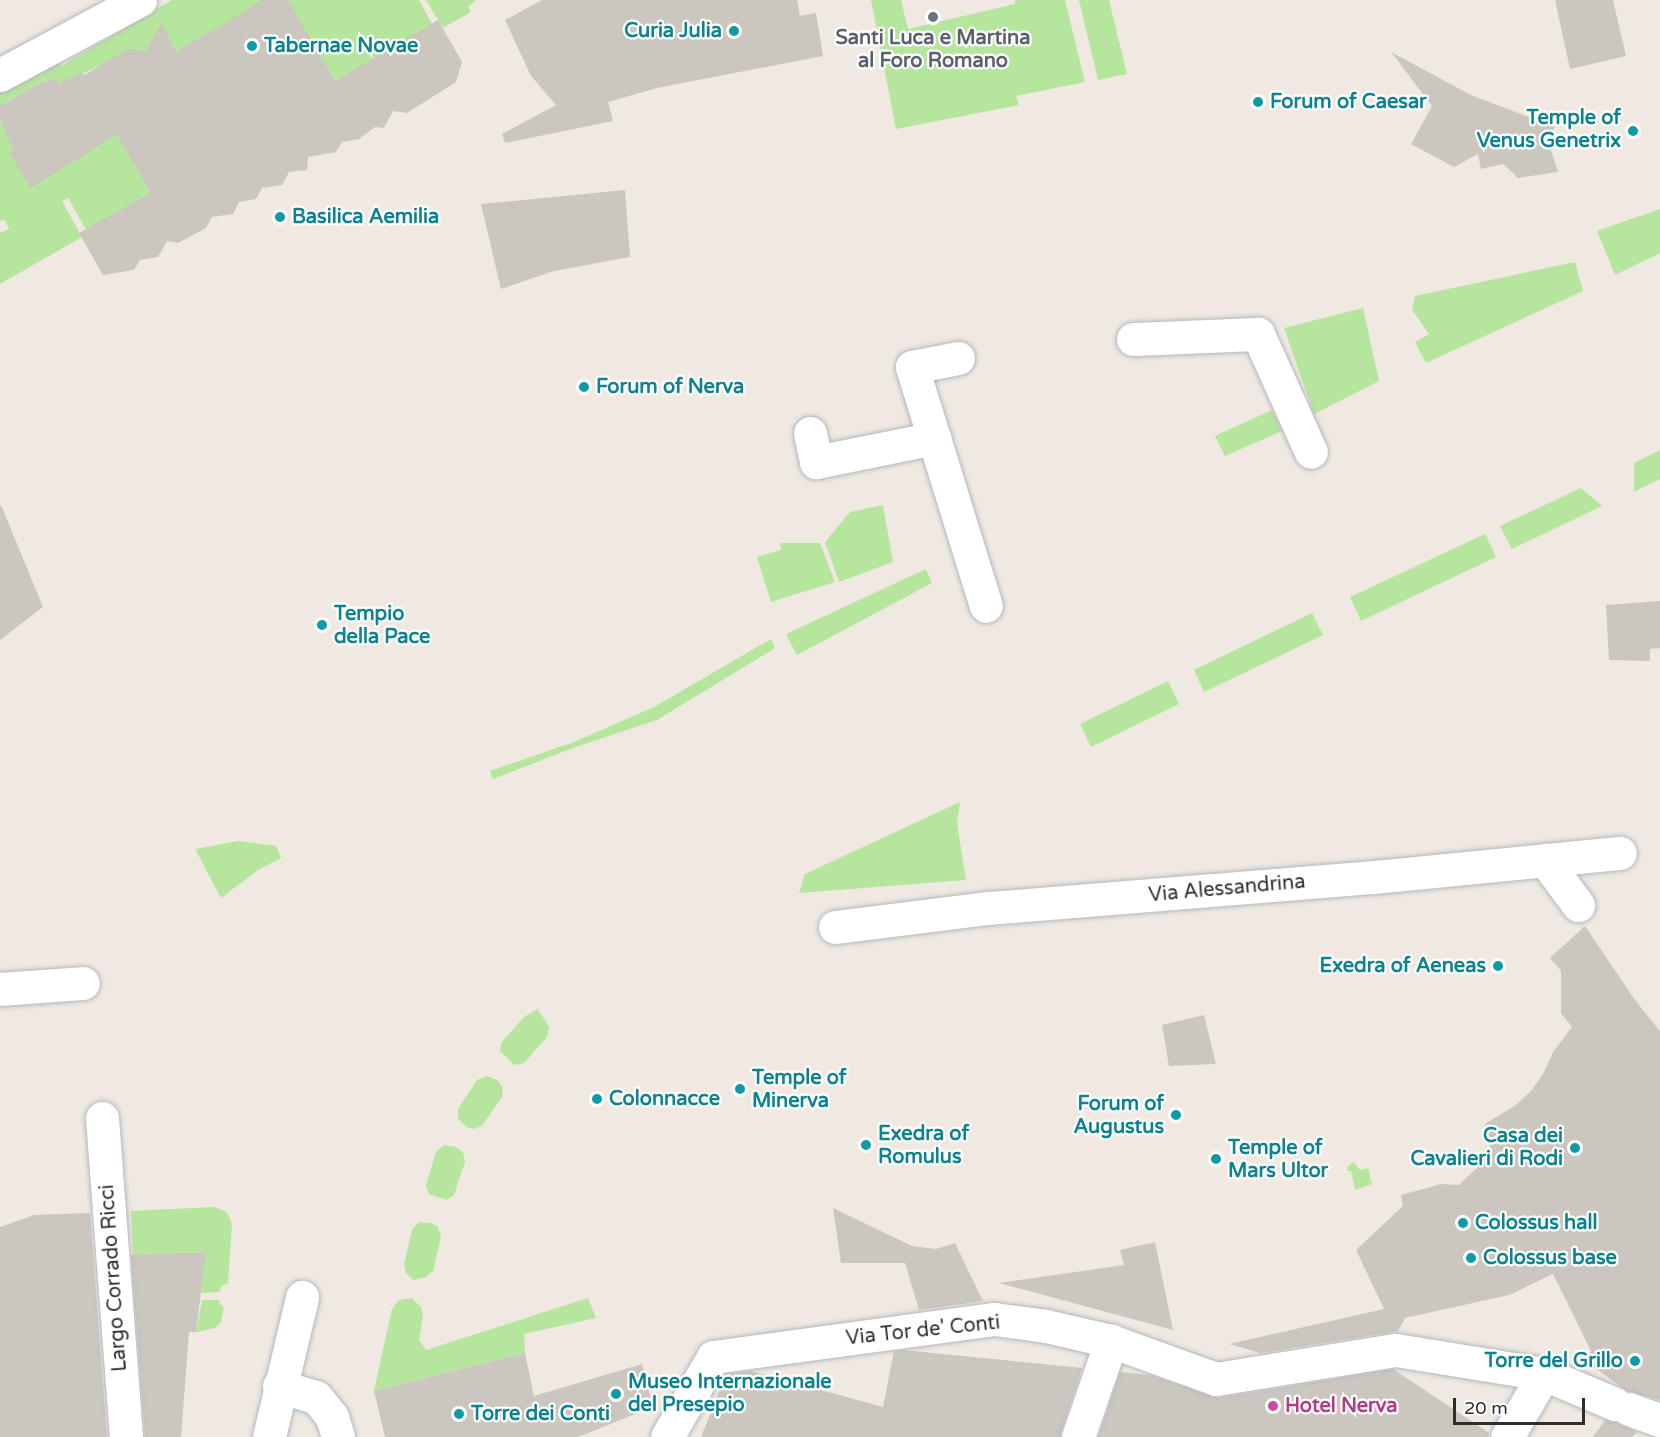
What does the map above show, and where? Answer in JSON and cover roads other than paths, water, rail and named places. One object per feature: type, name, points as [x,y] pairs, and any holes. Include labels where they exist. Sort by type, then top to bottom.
[{"type":"street","points":[[0,75],[140,0]]},
{"type":"street","points":[[1134,339],[1258,334],[1311,453]]},
{"type":"street","points":[[958,357],[912,367],[986,606]]},
{"type":"street","points":[[810,433],[816,462],[935,438]]},
{"type":"street","name":"Via Alessandrina","points":[[835,927],[988,908],[1374,877],[1620,853]]},
{"type":"street","points":[[1545,860],[1578,905]]},
{"type":"street","points":[[0,989],[83,983]]},
{"type":"street","name":"Largo Corrado Ricci","points":[[102,1118],[126,1437]]},
{"type":"street","points":[[269,1437],[279,1386],[302,1297]]},
{"type":"street","name":"Via Tor de' Conti","points":[[667,1437],[713,1357],[993,1319],[1046,1326],[1111,1341],[1216,1379],[1396,1350],[1544,1374],[1660,1420]]},
{"type":"street","points":[[1078,1437],[1111,1341]]},
{"type":"street","points":[[1507,1437],[1544,1374]]},
{"type":"street","points":[[279,1386],[316,1397],[332,1417],[338,1437]]},
{"type":"place","name":"Santi Luca e Martina al Foro Romano","points":[[933,17]]},
{"type":"place","name":"Curia Julia","points":[[734,31]]},
{"type":"place","name":"Tabernae Novae","points":[[252,46]]},
{"type":"place","name":"Forum of Caesar","points":[[1258,102]]},
{"type":"place","name":"Temple of Venus Genetrix","points":[[1633,131]]},
{"type":"place","name":"Basilica Aemilia","points":[[280,217]]},
{"type":"place","name":"Forum of Nerva","points":[[584,387]]},
{"type":"place","name":"Tempio della Pace","points":[[322,625]]},
{"type":"place","name":"Exedra of Aeneas","points":[[1498,966]]},
{"type":"place","name":"Temple of Minerva","points":[[740,1089]]},
{"type":"place","name":"Colonnacce","points":[[597,1099]]},
{"type":"place","name":"Forum of Augustus","points":[[1176,1115]]},
{"type":"place","name":"Exedra of Romulus","points":[[866,1145]]},
{"type":"place","name":"Casa dei Cavalieri di Rodi","points":[[1575,1148]]},
{"type":"place","name":"Temple of Mars Ultor","points":[[1216,1159]]},
{"type":"place","name":"Colossus hall","points":[[1463,1223]]},
{"type":"place","name":"Colossus base","points":[[1471,1258]]},
{"type":"place","name":"Torre del Grillo","points":[[1635,1361]]},
{"type":"place","name":"Museo Internazionale del Presepio","points":[[616,1394]]},
{"type":"place","name":"Hotel Nerva","points":[[1273,1406]]},
{"type":"place","name":"Torre dei Conti","points":[[459,1414]]}]
